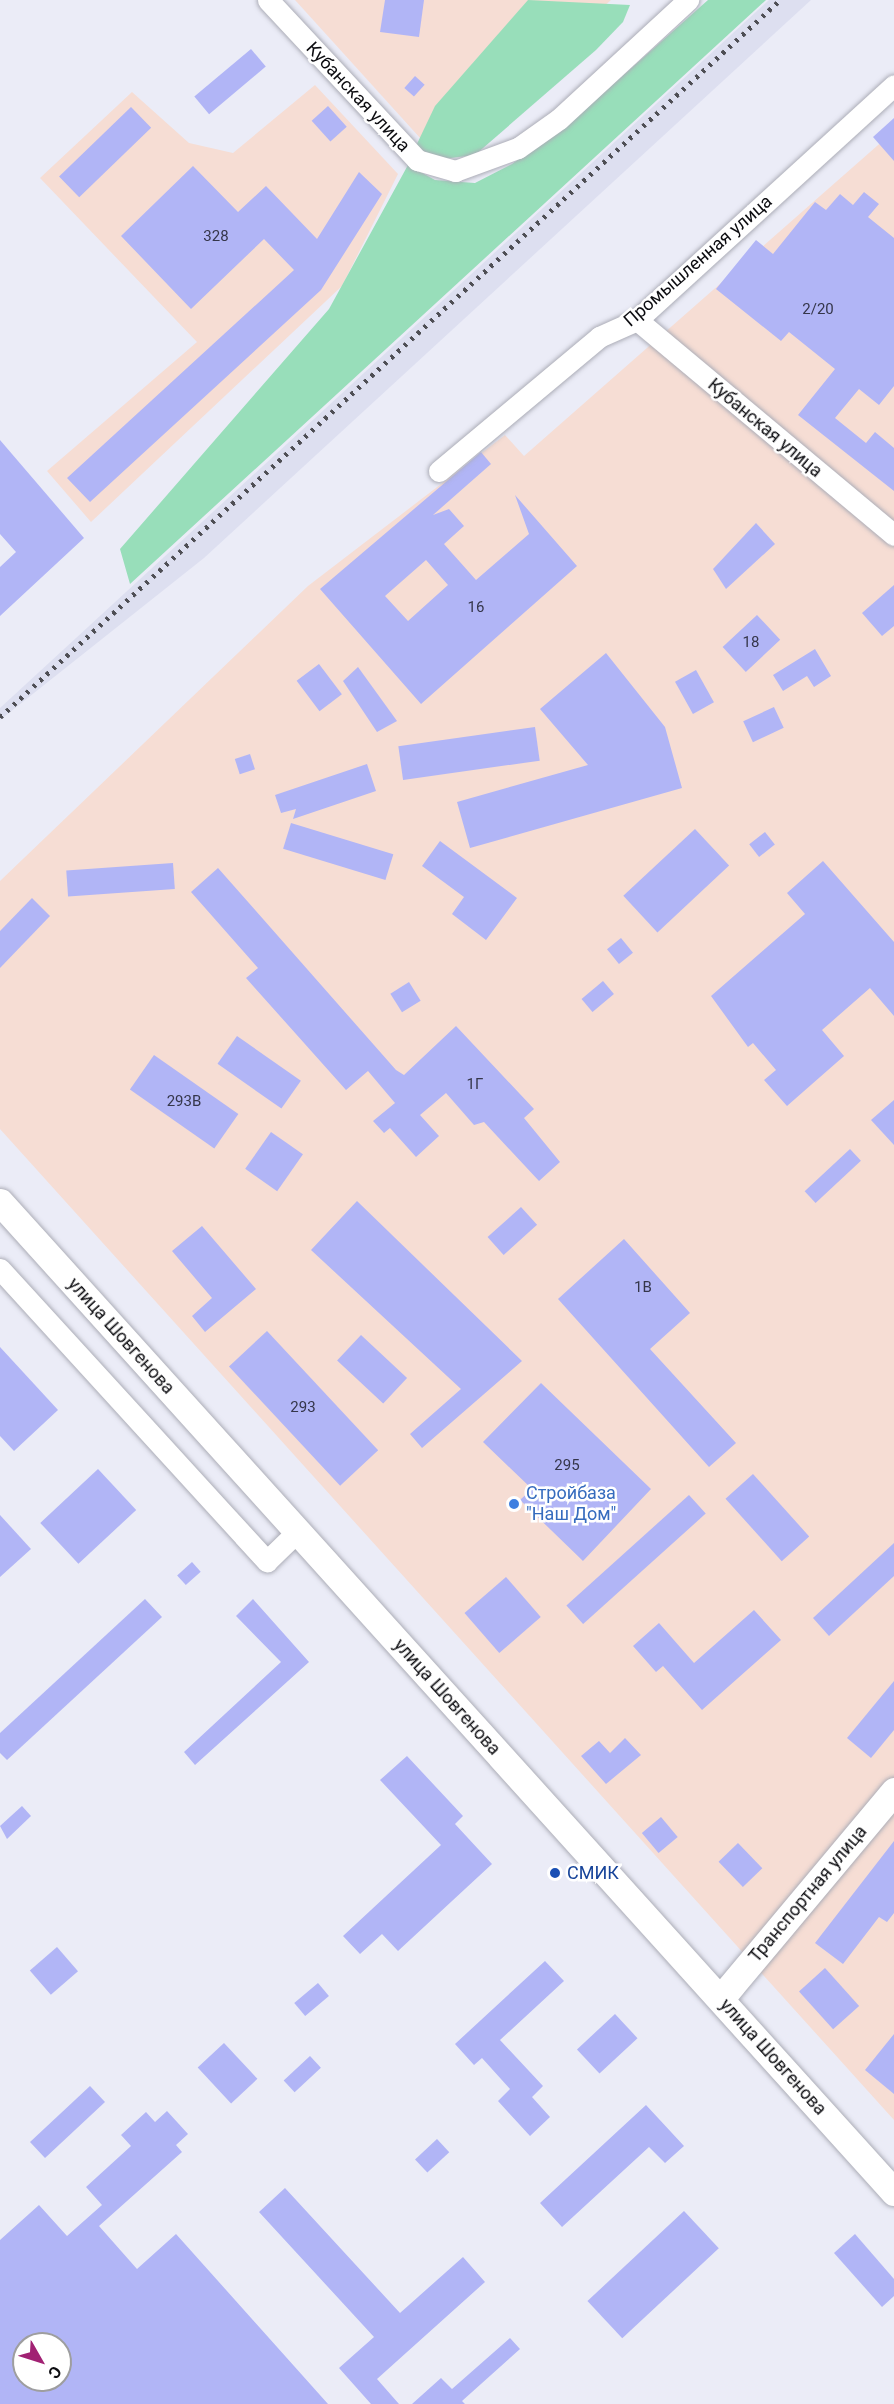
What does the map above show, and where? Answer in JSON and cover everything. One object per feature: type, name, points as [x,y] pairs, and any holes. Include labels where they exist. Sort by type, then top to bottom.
[{"type":"street","name":"Кубанская улица","points":[[268,0],[417,160],[455,171],[518,148],[559,119],[688,0]]},
{"type":"street","name":"Промышленная улица","points":[[439,471],[599,337],[637,320],[894,85]]},
{"type":"street","name":"Кубанская улица","points":[[637,320],[894,535]]},
{"type":"street","name":"улица Шовгенова","points":[[0,1202],[894,2192]]},
{"type":"street","points":[[0,1269],[267,1561],[298,1531]]},
{"type":"street","name":"Транспортная улица","points":[[721,1998],[894,1791]]},
{"type":"shaded area","points":[[295,0],[611,0],[458,137],[421,139]]},
{"type":"shaded area","points":[[769,0],[811,0],[204,558],[0,720],[0,708]]},
{"type":"shaded area","points":[[315,85],[398,174],[342,286],[91,522],[47,471],[197,342],[40,178],[132,92],[189,143],[233,153]]},
{"type":"shaded area","points":[[894,131],[894,2120],[0,1129],[0,881],[308,586],[505,435],[524,456]]},
{"type":"green space","points":[[528,0],[630,5],[623,22],[596,50],[475,155],[443,159],[415,148],[435,106]]},
{"type":"green space","points":[[708,0],[766,0],[130,584],[120,549],[329,309],[408,165],[435,180],[475,183],[512,164],[573,120]]},
{"type":"building","points":[[385,0],[424,0],[419,37],[380,32]]},
{"type":"building","points":[[251,49],[266,67],[209,114],[194,97]]},
{"type":"building","points":[[415,76],[425,85],[414,97],[404,88]]},
{"type":"building","points":[[328,106],[347,127],[330,142],[312,121]]},
{"type":"building","points":[[131,107],[151,128],[79,197],[59,176]]},
{"type":"building","points":[[894,118],[894,161],[873,137]]},
{"type":"building","points":[[193,166],[238,212],[266,186],[317,239],[359,172],[382,194],[321,290],[90,502],[67,478],[294,270],[264,239],[191,309],[121,236]]},
{"type":"building","points":[[864,192],[879,204],[868,217],[894,238],[894,386],[879,405],[859,389],[835,418],[866,443],[875,432],[894,448],[894,491],[798,415],[835,369],[789,332],[781,341],[716,289],[756,240],[773,254],[815,202],[826,210],[840,194],[853,205]]},
{"type":"building","points":[[0,440],[84,538],[0,616],[0,567],[16,552],[0,534]]},
{"type":"building","points":[[481,452],[491,464],[433,515],[449,509],[464,526],[444,544],[476,580],[529,534],[515,495],[577,566],[421,704],[320,589]],"holes":[[[426,560],[448,585],[408,621],[385,596]]]},
{"type":"building","points":[[756,523],[775,544],[726,589],[713,569]]},
{"type":"building","points":[[894,585],[894,626],[882,636],[862,613]]},
{"type":"building","points":[[757,615],[780,640],[746,672],[723,647]]},
{"type":"building","points":[[815,649],[831,676],[814,687],[807,676],[783,691],[773,675]]},
{"type":"building","points":[[606,653],[665,727],[682,788],[470,848],[457,802],[588,765],[540,709]]},
{"type":"building","points":[[319,664],[342,694],[320,711],[297,681]]},
{"type":"building","points":[[358,667],[397,721],[377,732],[343,681]]},
{"type":"building","points":[[696,670],[714,702],[693,714],[675,682]]},
{"type":"building","points":[[774,707],[784,728],[753,742],[743,721]]},
{"type":"building","points":[[535,727],[540,761],[403,780],[398,746]]},
{"type":"building","points":[[250,754],[255,769],[240,774],[235,759]]},
{"type":"building","points":[[367,764],[376,791],[293,819],[296,809],[281,813],[275,795]]},
{"type":"building","points":[[291,823],[393,854],[385,880],[283,849]]},
{"type":"building","points":[[695,829],[729,866],[657,932],[623,896]]},
{"type":"building","points":[[765,832],[775,845],[759,857],[749,844]]},
{"type":"building","points":[[440,841],[517,898],[486,940],[452,914],[464,897],[422,866]]},
{"type":"building","points":[[823,861],[894,942],[894,1016],[870,988],[822,1030],[844,1056],[787,1106],[764,1080],[776,1070],[753,1043],[748,1047],[711,996],[805,914],[787,893]]},
{"type":"building","points":[[173,863],[175,889],[68,896],[66,870]]},
{"type":"building","points":[[218,868],[396,1070],[404,1075],[456,1026],[534,1109],[524,1118],[560,1162],[539,1181],[484,1122],[474,1125],[446,1093],[420,1115],[439,1136],[416,1157],[390,1128],[384,1133],[373,1121],[395,1103],[368,1071],[346,1090],[246,978],[258,968],[191,892]]},
{"type":"building","points":[[32,898],[50,916],[0,968],[0,931]]},
{"type":"building","points":[[621,938],[633,953],[619,964],[607,949]]},
{"type":"building","points":[[603,981],[614,994],[592,1012],[582,999]]},
{"type":"building","points":[[409,982],[421,1001],[402,1012],[390,994]]},
{"type":"building","points":[[237,1036],[301,1081],[281,1109],[217,1064]]},
{"type":"building","points":[[154,1055],[238,1114],[214,1148],[130,1089]]},
{"type":"building","points":[[894,1100],[894,1145],[871,1120]]},
{"type":"building","points":[[271,1132],[303,1154],[277,1191],[245,1169]]},
{"type":"building","points":[[850,1149],[861,1161],[816,1203],[805,1191]]},
{"type":"building","points":[[357,1201],[522,1361],[422,1448],[410,1434],[461,1389],[311,1250]]},
{"type":"building","points":[[521,1207],[537,1225],[504,1255],[488,1237]]},
{"type":"building","points":[[202,1226],[256,1289],[205,1332],[192,1316],[212,1298],[172,1251]]},
{"type":"building","points":[[624,1239],[690,1313],[650,1349],[736,1443],[709,1467],[558,1299]]},
{"type":"building","points":[[267,1331],[378,1450],[340,1486],[229,1366]]},
{"type":"building","points":[[361,1335],[407,1378],[383,1404],[337,1361]]},
{"type":"building","points":[[0,1347],[58,1410],[14,1451],[0,1436]]},
{"type":"building","points":[[541,1383],[651,1489],[583,1561],[520,1500],[532,1489],[483,1442]]},
{"type":"building","points":[[98,1469],[136,1510],[78,1564],[40,1523]]},
{"type":"building","points":[[753,1474],[809,1536],[782,1561],[726,1499]]},
{"type":"building","points":[[689,1495],[706,1514],[583,1624],[566,1605]]},
{"type":"building","points":[[0,1515],[31,1549],[0,1577]]},
{"type":"building","points":[[894,1543],[894,1576],[829,1636],[813,1618]]},
{"type":"building","points":[[192,1562],[201,1572],[186,1585],[177,1575]]},
{"type":"building","points":[[506,1577],[541,1617],[499,1653],[464,1613]]},
{"type":"building","points":[[145,1599],[162,1617],[7,1760],[0,1753],[0,1733]]},
{"type":"building","points":[[253,1599],[309,1662],[195,1765],[184,1752],[281,1662],[236,1616]]},
{"type":"building","points":[[754,1610],[781,1640],[702,1710],[663,1666],[656,1672],[633,1646],[659,1623],[694,1663]]},
{"type":"building","points":[[894,1681],[894,1730],[871,1758],[847,1738]]},
{"type":"building","points":[[625,1738],[641,1755],[606,1784],[581,1756],[599,1741],[610,1753]]},
{"type":"building","points":[[407,1756],[463,1816],[455,1824],[492,1864],[398,1951],[382,1934],[360,1954],[343,1936],[441,1845],[380,1780]]},
{"type":"building","points":[[22,1806],[31,1816],[7,1839],[0,1826]]},
{"type":"building","points":[[661,1817],[678,1837],[659,1853],[642,1833]]},
{"type":"building","points":[[894,1841],[894,1913],[887,1922],[879,1917],[843,1964],[815,1943]]},
{"type":"building","points":[[738,1843],[762,1868],[743,1887],[719,1862]]},
{"type":"building","points":[[57,1947],[78,1971],[51,1995],[30,1971]]},
{"type":"building","points":[[545,1961],[564,1981],[500,2040],[543,2086],[532,2097],[550,2117],[530,2136],[498,2101],[510,2089],[482,2058],[474,2065],[455,2044]]},
{"type":"building","points":[[825,1968],[859,2006],[833,2029],[799,1991]]},
{"type":"building","points":[[318,1983],[329,1996],[305,2016],[294,2003]]},
{"type":"building","points":[[615,2014],[638,2038],[599,2074],[577,2049]]},
{"type":"building","points":[[894,2034],[894,2094],[865,2070]]},
{"type":"building","points":[[224,2043],[257,2079],[231,2103],[198,2068]]},
{"type":"building","points":[[310,2056],[321,2068],[295,2092],[284,2081]]},
{"type":"building","points":[[90,2086],[105,2102],[45,2158],[30,2142]]},
{"type":"building","points":[[646,2105],[684,2146],[665,2163],[649,2147],[562,2227],[540,2203]]},
{"type":"building","points":[[167,2111],[188,2134],[176,2145],[182,2152],[99,2226],[137,2269],[176,2234],[328,2404],[0,2404],[0,2240],[39,2205],[67,2236],[102,2205],[86,2187],[131,2146],[121,2135],[146,2112],[155,2122]]},
{"type":"building","points":[[437,2139],[449,2152],[427,2173],[415,2159]]},
{"type":"building","points":[[285,2188],[400,2313],[463,2257],[485,2282],[377,2379],[399,2404],[371,2404],[339,2368],[374,2337],[259,2212]]},
{"type":"building","points":[[684,2211],[719,2248],[622,2338],[587,2301]]},
{"type":"building","points":[[855,2234],[894,2279],[894,2296],[882,2307],[834,2253]]},
{"type":"building","points":[[510,2338],[520,2349],[462,2401],[465,2404],[412,2404],[441,2378],[452,2389]]},
{"type":"railway","points":[[0,717],[780,0]]},
{"type":"place","name":"Стройбаза \"Наш Дом\"","points":[[514,1504]]},
{"type":"place","name":"СМИК","points":[[555,1873]]}]
